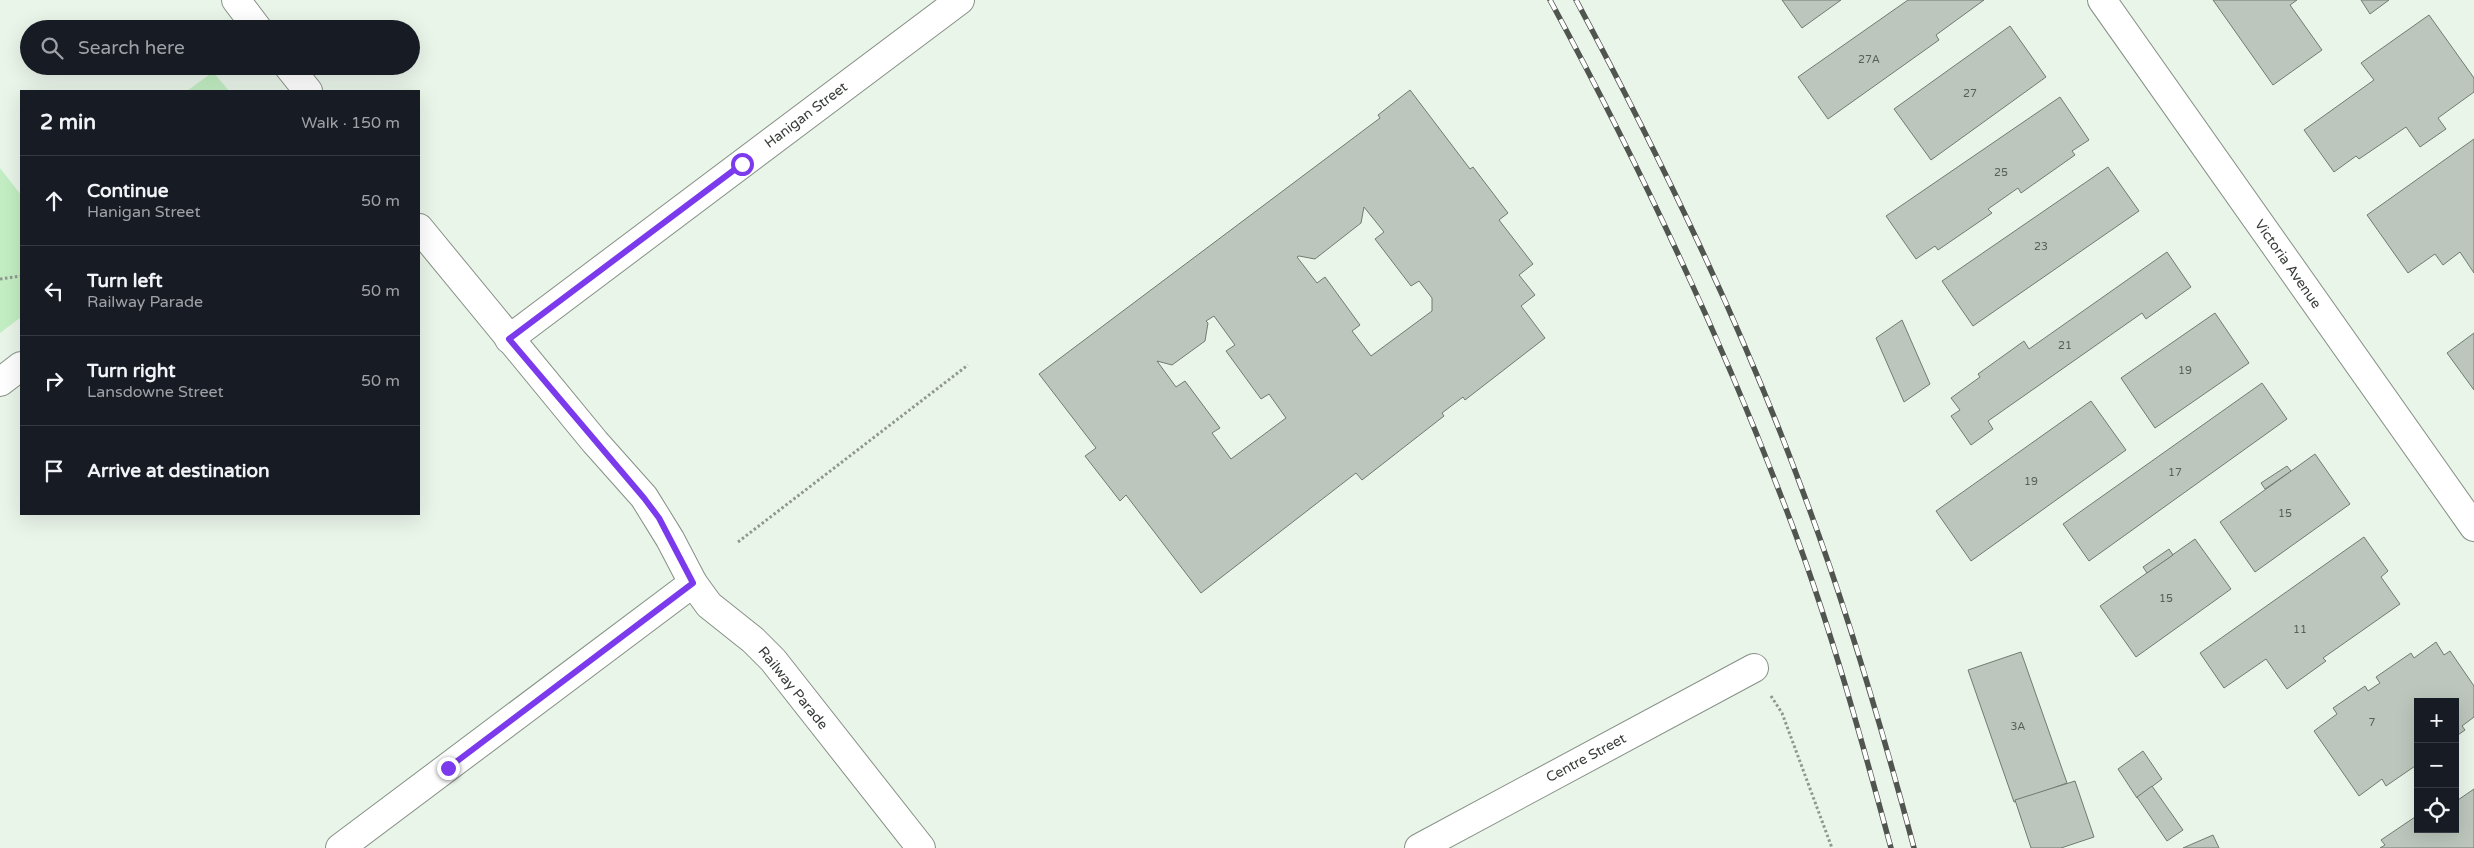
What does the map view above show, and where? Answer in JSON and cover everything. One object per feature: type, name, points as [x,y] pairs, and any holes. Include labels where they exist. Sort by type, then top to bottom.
[{"type":"street","points":[[236,0],[251,20]]},
{"type":"street","name":"Hanigan Street","points":[[509,339],[960,0]]},
{"type":"street","name":"Victoria Avenue","points":[[2102,0],[2474,527]]},
{"type":"street","points":[[295,75],[307,90]]},
{"type":"street","name":"Railway Parade","points":[[420,229],[509,339],[644,498],[659,518],[693,583],[709,605],[753,640],[773,660],[922,848]]},
{"type":"street","points":[[0,382],[20,367]]},
{"type":"street","points":[[340,848],[693,583]]},
{"type":"street","name":"Centre Street","points":[[1418,848],[1754,668]]},
{"type":"path","points":[[0,279],[20,276]]},
{"type":"path","points":[[738,542],[968,365]]},
{"type":"path","points":[[1754,668],[1782,713],[1832,848]]},
{"type":"green space","points":[[209,75],[216,75],[228,90],[188,90]]},
{"type":"green space","points":[[0,168],[20,194],[20,318],[0,333]]},
{"type":"building","points":[[1782,0],[1841,0],[1802,28]]},
{"type":"building","points":[[1908,0],[1984,0],[1936,35],[1939,40],[1828,119],[1798,77]]},
{"type":"building","points":[[2213,0],[2297,0],[2290,5],[2322,50],[2273,85]]},
{"type":"building","points":[[2361,0],[2389,0],[2370,14]]},
{"type":"building","points":[[2429,15],[2474,78],[2474,92],[2438,118],[2446,129],[2420,147],[2406,127],[2359,159],[2356,156],[2334,172],[2304,130],[2374,80],[2361,63]]},
{"type":"building","points":[[2010,26],[2046,77],[1931,160],[1894,109]]},
{"type":"building","points":[[1410,90],[1470,169],[1473,167],[1508,213],[1499,220],[1533,264],[1519,275],[1535,295],[1521,306],[1545,338],[1465,400],[1463,397],[1442,413],[1444,416],[1362,480],[1356,473],[1201,593],[1126,495],[1120,501],[1085,456],[1096,448],[1039,374],[1380,118],[1378,115]],"holes":[[[1364,207],[1384,232],[1375,239],[1411,286],[1419,281],[1432,298],[1432,311],[1371,356],[1352,331],[1360,325],[1325,277],[1317,283],[1297,257],[1315,259],[1361,223]],[[1214,316],[1235,345],[1226,351],[1261,399],[1269,394],[1286,418],[1231,459],[1212,433],[1220,428],[1185,381],[1176,387],[1157,361],[1172,365],[1205,341],[1208,323],[1206,321]]]},
{"type":"building","points":[[2060,97],[2089,140],[2072,151],[2075,155],[2021,193],[2018,188],[1988,209],[1992,213],[1938,250],[1935,246],[1916,259],[1886,216]]},
{"type":"building","points":[[2474,139],[2474,273],[2460,252],[2443,265],[2435,254],[2408,273],[2367,215]]},
{"type":"building","points":[[2108,167],[2139,211],[1973,326],[1942,281]]},
{"type":"building","points":[[2167,252],[2191,287],[2146,319],[2142,313],[1988,421],[1993,429],[1971,445],[1951,416],[1960,410],[1951,398],[1980,377],[1978,374],[2024,341],[2029,349]]},
{"type":"building","points":[[2215,313],[2249,363],[2155,428],[2121,378]]},
{"type":"building","points":[[1902,320],[1930,384],[1904,402],[1876,338]]},
{"type":"building","points":[[2474,333],[2474,390],[2447,353]]},
{"type":"building","points":[[2262,383],[2287,419],[2089,561],[2063,524]]},
{"type":"building","points":[[2091,401],[2126,450],[1971,561],[1936,511]]},
{"type":"building","points":[[2315,454],[2350,504],[2255,572],[2220,522]]},
{"type":"building","points":[[2287,466],[2291,471],[2265,489],[2261,483]]},
{"type":"building","points":[[2364,537],[2388,571],[2381,577],[2400,604],[2323,658],[2326,661],[2287,689],[2266,659],[2224,688],[2200,653]]},
{"type":"building","points":[[2195,539],[2231,589],[2136,657],[2100,606]]},
{"type":"building","points":[[2169,549],[2173,555],[2147,573],[2143,567]]},
{"type":"building","points":[[2436,642],[2444,655],[2450,651],[2474,686],[2474,717],[2462,726],[2465,730],[2459,734],[2459,698],[2414,698],[2414,767],[2386,786],[2382,779],[2359,796],[2314,731],[2337,714],[2333,708],[2365,686],[2368,691],[2380,683],[2376,677],[2411,653],[2414,658]]},
{"type":"building","points":[[2021,652],[2067,783],[2014,802],[1968,670]]},
{"type":"building","points":[[2143,751],[2162,779],[2137,798],[2118,769]]},
{"type":"building","points":[[2075,781],[2094,837],[2061,848],[2031,848],[2015,800]]},
{"type":"building","points":[[2152,786],[2183,830],[2167,841],[2137,797]]},
{"type":"building","points":[[2474,789],[2474,848],[2380,848],[2385,845],[2381,840],[2414,818],[2414,833],[2459,833],[2459,799]]},
{"type":"building","points":[[2213,835],[2219,848],[2183,848]]},
{"type":"railway","points":[[1550,0],[1614,122],[1674,245],[1756,432],[1813,582],[1854,715],[1891,848]]},
{"type":"railway","points":[[1576,0],[1639,120],[1698,242],[1779,429],[1849,624],[1914,848]]},
{"type":"route","points":[[448,768],[693,583],[659,518],[644,498],[509,339],[742,164]]}]
